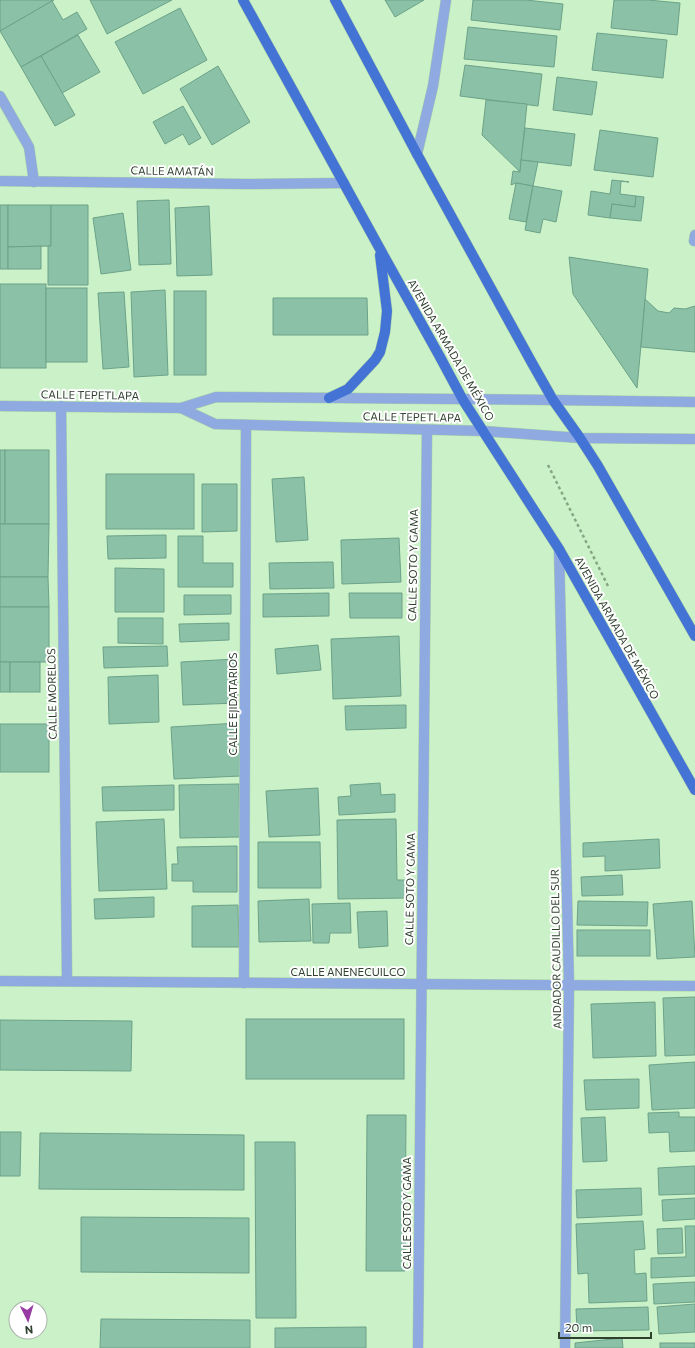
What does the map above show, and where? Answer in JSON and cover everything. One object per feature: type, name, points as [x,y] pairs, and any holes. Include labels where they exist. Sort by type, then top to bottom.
[{"type":"main road","name":"AVENIDA ARMADA DE MÉXICO","points":[[243,0],[463,400],[559,549],[695,790]]},
{"type":"main road","points":[[335,0],[417,154],[553,400],[598,466],[695,636]]},
{"type":"main road","points":[[329,398],[348,389],[375,360],[380,352],[385,332],[387,311],[380,249]]},
{"type":"street","points":[[417,154],[433,86],[446,0]]},
{"type":"street","points":[[0,96],[29,147],[34,182]]},
{"type":"street","name":"CALLE AMATÁN","points":[[0,182],[236,184],[344,183]]},
{"type":"street","name":"CALLE TEPETLAPA","points":[[0,406],[180,408],[216,397],[695,402]]},
{"type":"street","name":"CALLE MORELOS","points":[[61,406],[67,981]]},
{"type":"street","name":"CALLE TEPETLAPA","points":[[180,408],[215,424],[483,431],[580,438],[695,439]]},
{"type":"street","name":"CALLE EJIDATARIOS","points":[[244,983],[246,425]]},
{"type":"street","name":"CALLE SOTO Y GAMA","points":[[418,1348],[427,430]]},
{"type":"street","name":"ANDADOR CAUDILLO DEL SUR","points":[[559,549],[569,986],[565,1348]]},
{"type":"street","name":"CALLE ANENECUILCO","points":[[0,981],[695,986]]},
{"type":"path","points":[[548,465],[608,586]]},
{"type":"building","points":[[0,0],[54,0],[0,31]]},
{"type":"building","points":[[90,0],[172,0],[107,34]]},
{"type":"building","points":[[385,0],[424,0],[395,17]]},
{"type":"building","points":[[473,0],[526,0],[563,4],[560,30],[471,20]]},
{"type":"building","points":[[614,0],[648,0],[680,3],[677,35],[611,28]]},
{"type":"building","points":[[52,1],[63,20],[77,12],[87,29],[21,67],[0,31]]},
{"type":"building","points":[[180,8],[207,60],[143,94],[115,42]]},
{"type":"building","points":[[468,27],[557,36],[554,67],[464,59]]},
{"type":"building","points":[[597,33],[667,40],[663,78],[592,70]]},
{"type":"building","points":[[78,35],[100,72],[62,93],[41,56]]},
{"type":"building","points":[[41,56],[75,115],[55,126],[21,67]]},
{"type":"building","points":[[465,65],[542,74],[538,106],[460,96]]},
{"type":"building","points":[[218,66],[250,122],[212,145],[180,89]]},
{"type":"building","points":[[557,77],[597,82],[592,115],[553,110]]},
{"type":"building","points":[[486,100],[527,104],[520,172],[482,135]]},
{"type":"building","points":[[183,106],[201,138],[189,145],[183,134],[165,144],[153,122]]},
{"type":"building","points":[[525,128],[575,134],[571,166],[521,160]]},
{"type":"building","points":[[600,130],[658,138],[653,177],[594,170]]},
{"type":"building","points":[[521,160],[538,162],[533,186],[516,183],[511,185],[513,171],[520,172]]},
{"type":"building","points":[[612,180],[621,181],[620,194],[636,196],[635,207],[612,204],[610,218],[588,215],[591,191],[610,194]]},
{"type":"building","points":[[516,183],[533,186],[526,222],[509,219]]},
{"type":"building","points":[[533,186],[562,191],[556,222],[543,219],[540,233],[525,230]]},
{"type":"building","points":[[636,196],[644,197],[641,221],[610,218],[612,204],[635,207]]},
{"type":"building","points":[[169,200],[171,264],[139,265],[137,201]]},
{"type":"building","points":[[0,205],[8,205],[8,269],[0,269]]},
{"type":"building","points":[[8,205],[51,205],[51,246],[8,247]]},
{"type":"building","points":[[51,205],[88,205],[88,285],[48,285],[48,246],[51,246]]},
{"type":"building","points":[[209,206],[212,275],[177,276],[175,208]]},
{"type":"building","points":[[123,213],[131,270],[101,274],[93,218]]},
{"type":"building","points":[[41,246],[41,269],[8,269],[8,247]]},
{"type":"building","points":[[569,257],[648,269],[637,388],[573,294]]},
{"type":"building","points":[[0,284],[46,284],[46,368],[0,368]]},
{"type":"building","points":[[46,288],[87,288],[87,362],[46,362]]},
{"type":"building","points":[[165,290],[168,375],[134,377],[131,292]]},
{"type":"building","points":[[174,291],[206,291],[206,375],[174,375]]},
{"type":"building","points":[[124,292],[129,367],[103,369],[98,293]]},
{"type":"building","points":[[273,298],[367,298],[368,335],[273,335]]},
{"type":"building","points":[[645,299],[658,311],[669,313],[674,308],[685,309],[695,306],[695,352],[641,347]]},
{"type":"building","points":[[0,450],[5,450],[5,524],[0,524]]},
{"type":"building","points":[[5,450],[49,450],[49,524],[5,524]]},
{"type":"building","points":[[106,474],[194,474],[194,529],[106,529]]},
{"type":"building","points":[[304,477],[308,540],[276,542],[272,479]]},
{"type":"building","points":[[202,484],[237,484],[237,531],[202,532]]},
{"type":"building","points":[[0,524],[49,524],[48,577],[0,577]]},
{"type":"building","points":[[166,535],[166,558],[108,559],[107,536]]},
{"type":"building","points":[[178,536],[203,536],[203,563],[233,563],[233,587],[178,587]]},
{"type":"building","points":[[399,538],[401,582],[342,584],[341,540]]},
{"type":"building","points":[[333,562],[334,588],[270,589],[269,563]]},
{"type":"building","points":[[115,568],[164,569],[164,612],[115,612]]},
{"type":"building","points":[[0,577],[48,577],[49,607],[0,607]]},
{"type":"building","points":[[329,593],[329,616],[263,617],[263,594]]},
{"type":"building","points":[[349,593],[402,593],[402,618],[350,618]]},
{"type":"building","points":[[184,595],[231,595],[231,614],[184,615]]},
{"type":"building","points":[[0,607],[49,607],[49,662],[0,662]]},
{"type":"building","points":[[118,618],[163,618],[163,644],[118,643]]},
{"type":"building","points":[[229,623],[229,640],[180,642],[179,624]]},
{"type":"building","points":[[399,636],[401,696],[333,699],[331,639]]},
{"type":"building","points":[[318,645],[321,670],[277,674],[275,649]]},
{"type":"building","points":[[167,646],[168,666],[104,668],[103,647]]},
{"type":"building","points":[[236,659],[238,703],[183,705],[181,662]]},
{"type":"building","points":[[0,662],[10,662],[10,692],[0,692]]},
{"type":"building","points":[[10,662],[40,662],[40,692],[10,692]]},
{"type":"building","points":[[158,675],[159,722],[109,724],[108,677]]},
{"type":"building","points":[[406,705],[406,728],[346,730],[345,706]]},
{"type":"building","points":[[238,723],[241,776],[174,779],[171,727]]},
{"type":"building","points":[[0,724],[49,724],[49,772],[0,772]]},
{"type":"building","points":[[380,783],[381,795],[395,794],[395,812],[339,815],[338,797],[351,796],[350,785]]},
{"type":"building","points":[[239,784],[240,837],[180,838],[179,785]]},
{"type":"building","points":[[174,785],[174,810],[103,811],[102,787]]},
{"type":"building","points":[[318,788],[320,835],[269,837],[266,791]]},
{"type":"building","points":[[164,819],[167,889],[99,891],[96,822]]},
{"type":"building","points":[[396,819],[397,880],[407,880],[407,898],[338,899],[337,820]]},
{"type":"building","points":[[659,839],[660,868],[605,871],[605,856],[583,857],[583,843]]},
{"type":"building","points":[[258,842],[320,842],[321,888],[258,888]]},
{"type":"building","points":[[237,846],[237,892],[193,892],[193,881],[172,881],[172,864],[178,864],[177,847]]},
{"type":"building","points":[[622,875],[623,895],[582,896],[581,877]]},
{"type":"building","points":[[154,897],[154,917],[95,919],[94,899]]},
{"type":"building","points":[[309,899],[311,941],[259,942],[258,901]]},
{"type":"building","points":[[578,901],[648,902],[647,926],[577,925]]},
{"type":"building","points":[[692,901],[695,957],[657,959],[653,904]]},
{"type":"building","points":[[350,903],[351,933],[330,933],[329,943],[313,943],[312,904]]},
{"type":"building","points":[[238,905],[239,947],[192,947],[192,906]]},
{"type":"building","points":[[387,911],[388,946],[359,948],[357,912]]},
{"type":"building","points":[[577,930],[650,930],[650,956],[577,956]]},
{"type":"building","points":[[695,997],[695,1055],[665,1056],[663,998]]},
{"type":"building","points":[[655,1002],[656,1056],[593,1058],[591,1004]]},
{"type":"building","points":[[246,1019],[404,1019],[404,1079],[246,1079]]},
{"type":"building","points":[[0,1020],[132,1021],[131,1071],[0,1070]]},
{"type":"building","points":[[695,1062],[695,1108],[652,1110],[649,1065]]},
{"type":"building","points":[[639,1079],[639,1108],[586,1110],[584,1080]]},
{"type":"building","points":[[679,1112],[679,1117],[695,1117],[695,1151],[670,1152],[669,1132],[649,1133],[648,1113]]},
{"type":"building","points":[[367,1115],[406,1115],[405,1271],[366,1271]]},
{"type":"building","points":[[605,1117],[607,1161],[583,1162],[581,1118]]},
{"type":"building","points":[[0,1132],[21,1132],[20,1176],[0,1176]]},
{"type":"building","points":[[40,1133],[244,1135],[244,1190],[39,1189]]},
{"type":"building","points":[[255,1142],[295,1142],[296,1318],[256,1318]]},
{"type":"building","points":[[695,1166],[695,1194],[659,1195],[658,1168]]},
{"type":"building","points":[[641,1188],[642,1215],[577,1218],[576,1190]]},
{"type":"building","points":[[695,1198],[695,1219],[663,1221],[662,1200]]},
{"type":"building","points":[[81,1217],[249,1218],[249,1273],[81,1272]]},
{"type":"building","points":[[643,1221],[645,1249],[634,1250],[635,1274],[646,1273],[647,1301],[589,1303],[588,1273],[578,1274],[576,1224]]},
{"type":"building","points":[[685,1226],[695,1226],[695,1276],[651,1278],[651,1258],[686,1257]]},
{"type":"building","points":[[682,1228],[683,1253],[658,1254],[657,1229]]},
{"type":"building","points":[[695,1282],[695,1302],[654,1304],[653,1284]]},
{"type":"building","points":[[695,1304],[695,1332],[659,1334],[657,1307]]},
{"type":"building","points":[[648,1307],[649,1330],[577,1331],[576,1309]]},
{"type":"building","points":[[101,1319],[250,1320],[250,1348],[100,1348]]},
{"type":"building","points":[[366,1327],[366,1348],[275,1348],[275,1328]]},
{"type":"building","points":[[622,1338],[623,1348],[575,1348],[575,1343]]},
{"type":"building","points":[[660,1343],[695,1343],[695,1348],[660,1348]]}]
